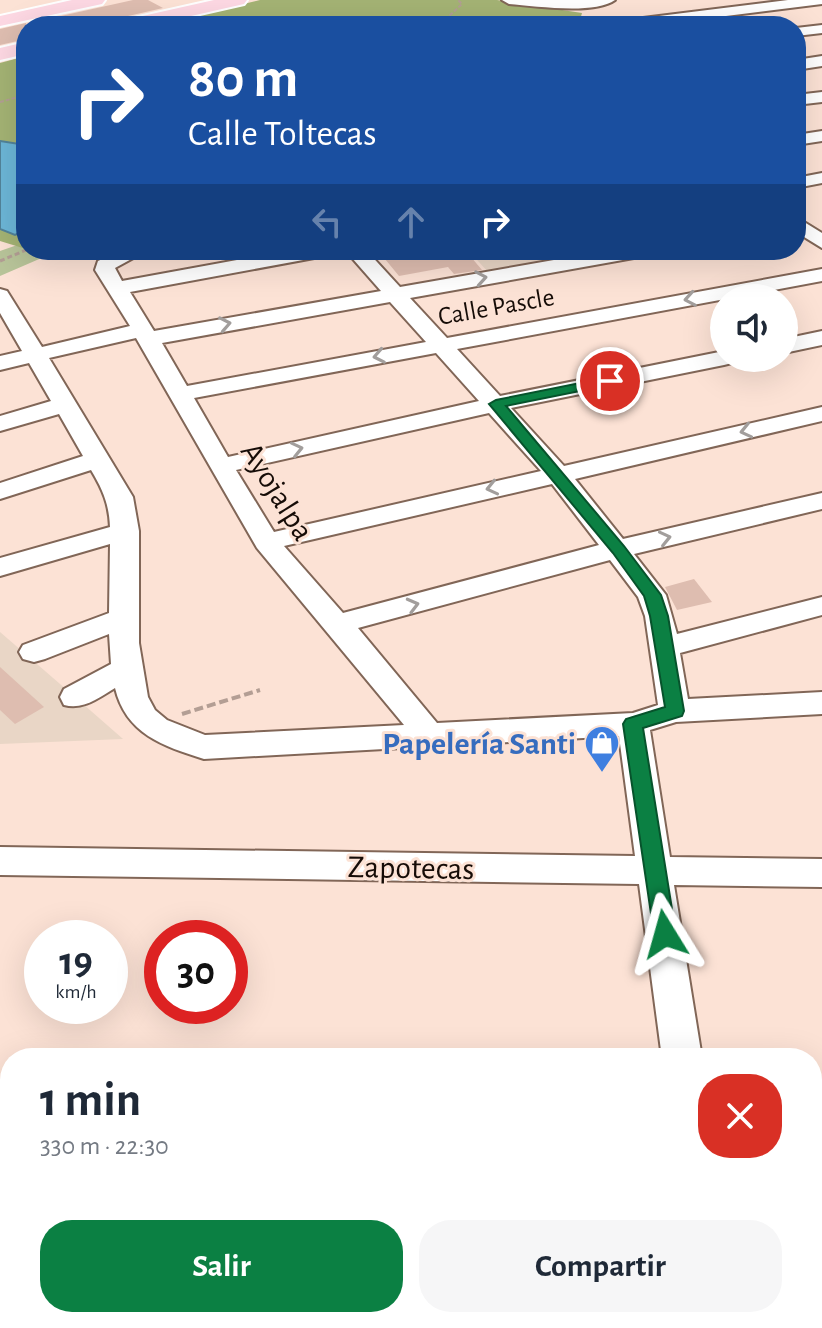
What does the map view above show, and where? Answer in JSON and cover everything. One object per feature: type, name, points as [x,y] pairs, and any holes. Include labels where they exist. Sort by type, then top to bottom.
[{"type":"main road","points":[[23,16],[96,0]]},
{"type":"main road","points":[[167,16],[238,0]]},
{"type":"street","points":[[509,0],[558,4],[608,0]]},
{"type":"street","points":[[655,16],[688,0]]},
{"type":"street","points":[[700,16],[822,0]]},
{"type":"street","name":"Ayojalpa","points":[[115,260],[105,265],[105,270],[146,334],[267,542],[300,587],[338,624],[431,737]]},
{"type":"street","points":[[117,288],[270,260]]},
{"type":"street","points":[[364,260],[557,473],[652,595],[665,647],[675,711]]},
{"type":"street","points":[[0,363],[146,334],[586,260]]},
{"type":"street","name":"Calle Pascle","points":[[180,394],[822,275]]},
{"type":"street","points":[[2,304],[120,497],[126,531],[124,620],[128,686],[134,702],[150,724],[168,735],[204,747],[431,737],[633,724],[675,711],[822,703]]},
{"type":"street","points":[[798,343],[822,338]]},
{"type":"street","points":[[221,466],[496,404],[710,361]]},
{"type":"street","points":[[0,424],[63,405]]},
{"type":"street","points":[[267,542],[822,414]]},
{"type":"street","points":[[0,491],[97,460]]},
{"type":"street","points":[[338,624],[618,549],[822,501]]},
{"type":"street","points":[[0,567],[126,531]]},
{"type":"street","points":[[665,647],[822,606]]},
{"type":"street","points":[[34,652],[124,620]]},
{"type":"street","points":[[75,697],[127,668]]},
{"type":"street","points":[[633,724],[681,1048]]},
{"type":"street","name":"Zapotecas","points":[[0,861],[822,873]]},
{"type":"path","points":[[449,16],[462,4],[458,0]]},
{"type":"path","points":[[150,724],[260,690]]},
{"type":"shaded area","points":[[477,260],[555,260],[488,272]]},
{"type":"shaded area","points":[[0,632],[75,697],[123,739],[0,744]]},
{"type":"green space","points":[[260,0],[497,0],[582,13],[581,16],[194,16]]},
{"type":"green space","points":[[16,59],[16,246],[0,241],[0,63]]},
{"type":"green space","points":[[16,245],[16,260],[37,260],[0,276],[0,251]]},
{"type":"water","points":[[0,141],[16,143],[16,235],[0,229]]},
{"type":"building","points":[[133,0],[148,0],[163,8],[128,16],[61,16]]},
{"type":"building","points":[[16,25],[16,41],[0,45],[0,29]]},
{"type":"building","points":[[386,260],[474,260],[482,270],[454,274],[448,267],[399,276]]},
{"type":"building","points":[[694,579],[712,602],[677,610],[665,587]]},
{"type":"building","points":[[0,667],[44,707],[15,724],[0,710]]},
{"type":"place","name":"Papelería Santi","points":[[602,774]]},
{"type":"route","points":[[610,381],[496,404],[618,549],[652,595],[659,616],[675,711],[633,724],[665,934]]}]
